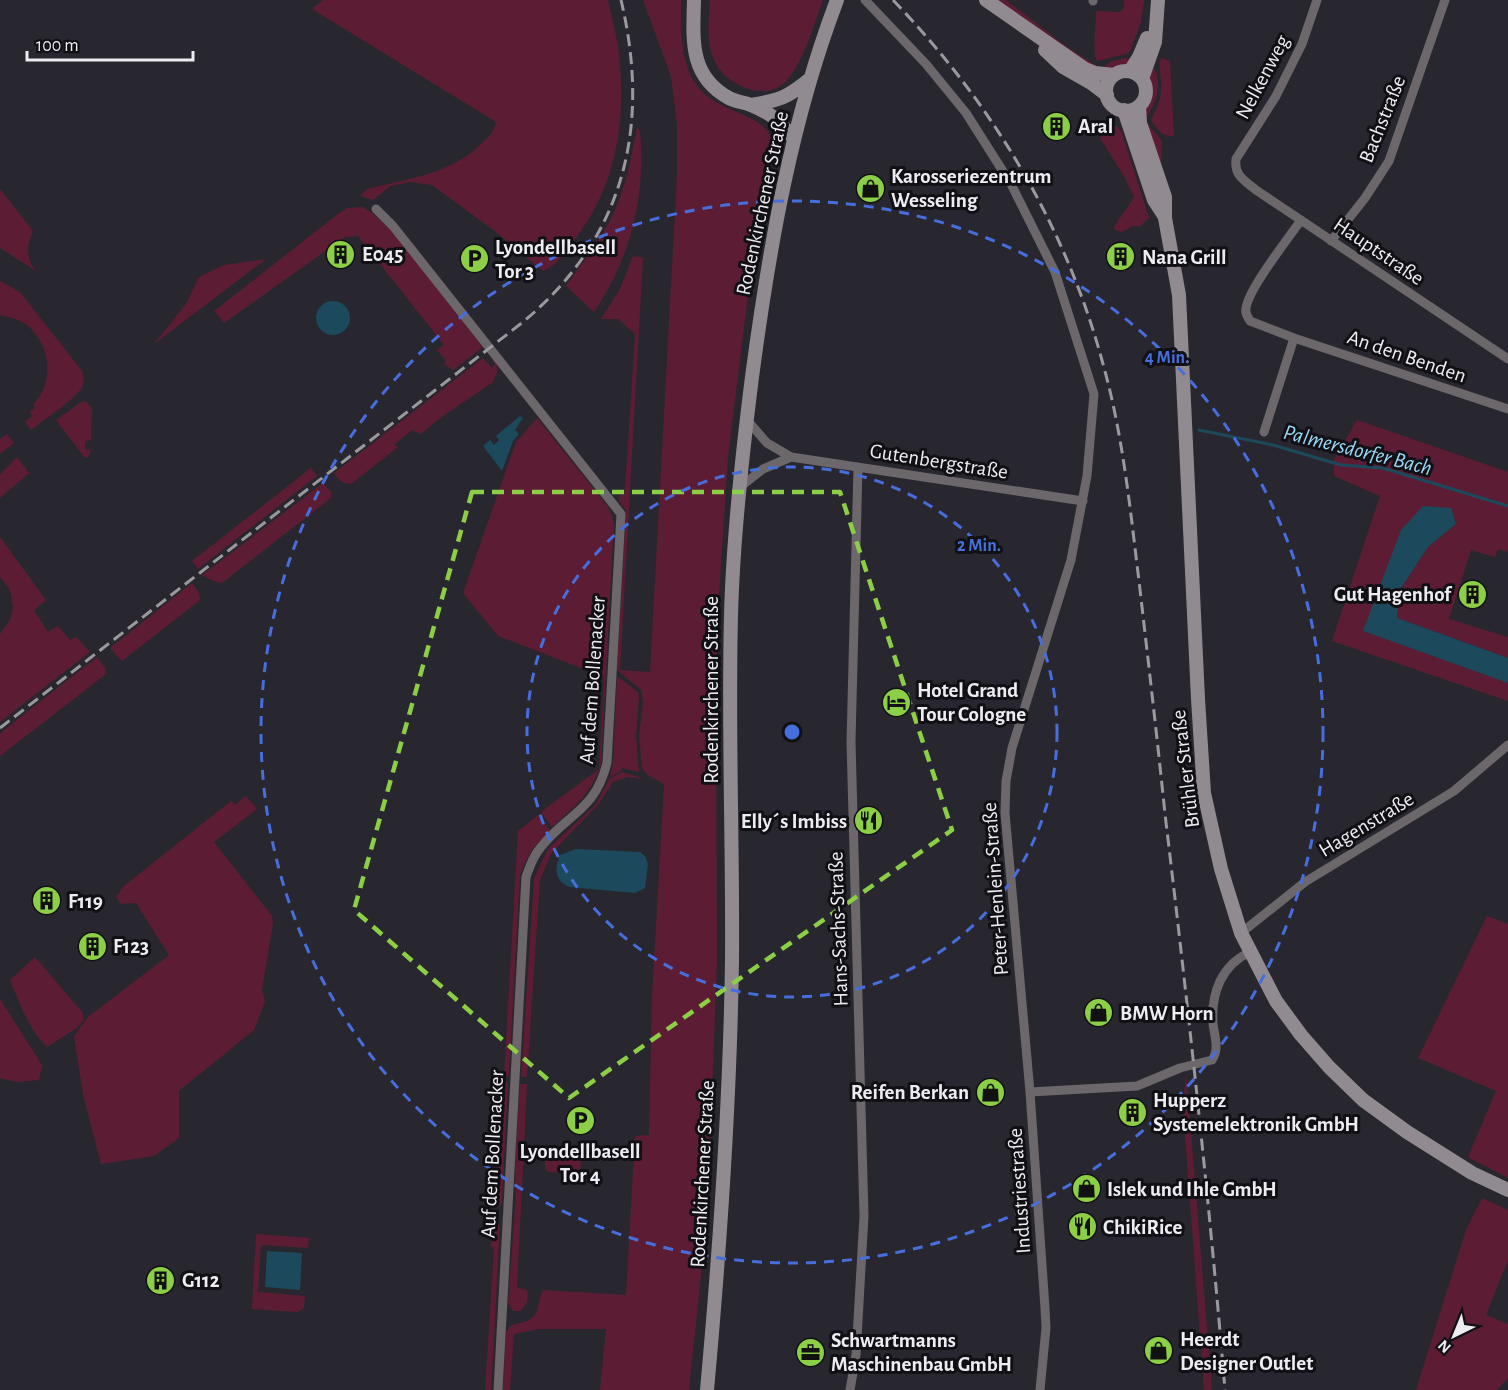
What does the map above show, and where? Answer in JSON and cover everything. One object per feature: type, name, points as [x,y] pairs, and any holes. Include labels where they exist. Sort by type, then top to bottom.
[{"type":"main road","points":[[694,0],[693,40],[696,61],[703,75],[712,86],[730,99],[751,105],[777,118],[794,139]]},
{"type":"main road","name":"Rodenkirchener Straße","points":[[707,1390],[717,1283],[727,1113],[732,962],[731,612],[740,487],[763,297],[794,139],[810,79],[837,0]]},
{"type":"main road","points":[[986,0],[1085,69],[1095,73],[1114,75]]},
{"type":"main road","points":[[1136,75],[1155,42],[1158,0]]},
{"type":"main road","points":[[1021,25],[1063,67],[1107,95],[1114,106],[1124,110],[1139,106],[1145,97],[1145,86],[1136,75],[1121,71],[1114,75],[1107,85],[1107,95]]},
{"type":"main road","points":[[751,105],[778,101],[790,95],[810,79]]},
{"type":"main road","name":"Brühler Straße","points":[[1139,106],[1140,123],[1165,197],[1165,218],[1180,305],[1204,793],[1221,869],[1241,933],[1276,1001],[1329,1067],[1363,1100],[1438,1153],[1508,1190]]},
{"type":"main road","name":"Brühler Straße","points":[[1124,110],[1154,200],[1165,218]]},
{"type":"street","name":"Peter-Henlein-Straße","points":[[865,0],[926,64],[966,113],[1011,184],[1055,272],[1094,394],[1083,501],[1071,560],[1012,748],[1006,781],[1005,813],[1021,990]]},
{"type":"street","name":"Nelkenweg","points":[[1235,169],[1236,159],[1276,96],[1302,44],[1317,0]]},
{"type":"street","name":"Bachstraße","points":[[1331,241],[1365,198],[1389,161],[1445,0]]},
{"type":"street","name":"Hauptstraße","points":[[1235,169],[1241,178],[1256,190],[1508,359]]},
{"type":"street","name":"Auf dem Bollenacker","points":[[376,209],[393,226],[621,514],[607,763],[603,780],[595,795],[541,846],[526,877],[498,1390]]},
{"type":"street","name":"An den Benden","points":[[1301,220],[1262,276],[1246,305],[1245,311],[1250,321],[1508,410]]},
{"type":"street","points":[[1263,432],[1294,338]]},
{"type":"street","points":[[747,420],[767,443],[791,457]]},
{"type":"street","name":"Gutenbergstraße","points":[[791,457],[1083,501]]},
{"type":"street","points":[[740,487],[763,469],[791,457]]},
{"type":"street","name":"Hans-Sachs-Straße","points":[[850,1390],[856,1355],[864,1216],[851,742],[858,467]]},
{"type":"street","name":"Hagenstraße","points":[[1241,933],[1305,882],[1454,791],[1508,745]]},
{"type":"street","points":[[1030,1092],[1137,1086],[1180,1068],[1212,1060],[1215,1057],[1216,1048],[1213,1021],[1215,992],[1226,971],[1236,959],[1250,952]]},
{"type":"street","name":"Industriestraße","points":[[1021,990],[1046,1328],[1040,1390]]},
{"type":"highlighted area","points":[[472,492],[840,492],[952,830],[569,1098],[354,910]]},
{"type":"shaded area","points":[[323,0],[608,0],[617,41],[621,79],[616,149],[602,194],[591,215],[554,265],[543,271],[496,232],[432,185],[410,182],[390,186],[373,200],[360,196],[367,189],[427,174],[455,163],[486,140],[496,122],[312,9]]},
{"type":"shaded area","points":[[643,0],[681,0],[684,56],[690,74],[698,87],[708,97],[754,120],[763,127],[771,136],[775,148],[748,295],[728,457],[718,612],[717,960],[704,1246],[689,1390],[600,1390],[606,1329],[539,1329],[514,1334],[510,1390],[503,1390],[506,1332],[512,1326],[534,1316],[544,1290],[626,1295],[635,1136],[649,1135],[652,997],[664,784],[646,774],[642,767],[639,736],[643,703],[641,690],[617,670],[626,511],[619,497],[625,490],[635,334],[618,319],[601,319],[620,289],[633,256],[643,258],[620,670],[650,672],[677,175],[677,124],[671,76]]},
{"type":"shaded area","points":[[710,0],[823,0],[808,42],[793,72],[778,87],[768,91],[758,91],[736,84],[719,69],[714,60],[709,38]]},
{"type":"shaded area","points":[[998,0],[1006,0],[1067,47],[1097,66],[1096,69],[1068,53]]},
{"type":"shaded area","points":[[1124,0],[1144,0],[1141,22],[1130,51],[1097,61],[1094,45],[1096,11],[1120,12],[1124,8]]},
{"type":"shaded area","points":[[1161,58],[1170,61],[1174,137],[1162,134],[1151,121],[1160,96]]},
{"type":"shaded area","points":[[1132,59],[1118,68],[1102,68],[1112,61]]},
{"type":"shaded area","points":[[1149,66],[1156,71],[1158,90],[1146,118],[1145,111],[1151,93]]},
{"type":"shaded area","points":[[1145,124],[1148,124],[1162,141],[1163,178]]},
{"type":"shaded area","points":[[1112,125],[1117,126],[1122,133],[1149,218],[1140,226],[1133,226],[1122,232],[1115,230],[1114,227],[1134,197],[1124,176],[1100,138]]},
{"type":"shaded area","points":[[637,127],[640,131],[641,179],[633,225],[618,270],[594,312],[566,286],[598,241],[614,212],[631,159]]},
{"type":"shaded area","points":[[0,189],[33,231],[28,252],[36,271],[0,248]]},
{"type":"shaded area","points":[[362,207],[391,230],[483,347],[453,370],[444,364],[446,361],[437,350],[444,345],[358,236],[345,237],[224,323],[214,311],[338,214],[347,208]]},
{"type":"shaded area","points":[[266,259],[154,344],[186,304],[199,277],[224,265]]},
{"type":"shaded area","points":[[0,281],[20,292],[82,371],[83,385],[75,396],[31,430],[25,422],[32,416],[30,412],[35,408],[33,405],[45,386],[47,364],[45,353],[35,333],[27,325],[0,315]]},
{"type":"shaded area","points":[[488,354],[497,364],[497,373],[493,382],[421,434],[412,430],[394,445],[398,447],[351,484],[343,482],[334,473],[483,358],[492,368],[495,364]]},
{"type":"shaded area","points":[[85,401],[92,408],[91,440],[85,441],[85,449],[91,450],[88,458],[84,457],[56,420]]},
{"type":"shaded area","points":[[537,418],[609,508],[614,523],[599,769],[604,677],[498,636],[463,593],[516,442]]},
{"type":"shaded area","points":[[1357,420],[1508,472],[1508,552],[1498,549],[1495,557],[1471,550],[1449,619],[1508,637],[1508,658],[1397,618],[1400,590],[1428,547],[1456,524],[1451,508],[1363,631],[1508,683],[1508,701],[1332,641],[1380,496],[1334,476],[1334,459]]},
{"type":"shaded area","points":[[7,434],[14,443],[0,454],[0,439]]},
{"type":"shaded area","points":[[17,457],[29,473],[0,498],[0,475]]},
{"type":"shaded area","points":[[311,468],[317,476],[198,569],[192,561]]},
{"type":"shaded area","points":[[323,483],[331,492],[331,498],[222,583],[202,575]]},
{"type":"shaded area","points":[[0,537],[46,600],[34,610],[48,632],[58,626],[70,640],[76,637],[90,652],[0,722],[0,634],[10,620],[13,607],[10,590],[0,577]]},
{"type":"shaded area","points":[[192,583],[199,593],[200,600],[122,661],[110,648]]},
{"type":"shaded area","points":[[97,657],[105,668],[106,674],[0,756],[0,734]]},
{"type":"shaded area","points":[[617,676],[638,692],[636,736],[639,772],[622,768],[610,777],[613,763]]},
{"type":"shaded area","points":[[599,769],[588,791],[552,827],[541,812]]},
{"type":"shaded area","points":[[622,772],[645,779],[628,777],[613,782],[598,805],[552,852],[540,880],[527,1077],[521,1077],[534,878],[548,849],[596,804],[609,779]]},
{"type":"shaded area","points":[[246,796],[257,809],[214,842],[272,916],[273,923],[262,990],[265,1001],[254,1030],[179,1091],[179,1138],[154,1156],[101,1164],[83,1094],[74,1036],[88,1017],[169,955],[136,903],[121,904],[116,897],[124,886],[231,801],[235,805]]},
{"type":"shaded area","points":[[538,815],[550,830],[532,851],[520,875],[509,1076],[504,1076],[518,831]]},
{"type":"shaded area","points":[[1487,916],[1508,924],[1508,1178],[1468,1157],[1496,1091],[1418,1058]]},
{"type":"shaded area","points":[[35,957],[83,1013],[84,1020],[77,1028],[47,1047],[30,1024],[10,980]]},
{"type":"shaded area","points":[[0,999],[42,1065],[39,1080],[16,1082],[0,1078]]},
{"type":"shaded area","points":[[1186,1071],[1212,1390],[1204,1390],[1183,1107]]},
{"type":"shaded area","points":[[503,1082],[508,1082],[502,1202],[492,1207],[493,1186],[497,1186]]},
{"type":"shaded area","points":[[520,1084],[527,1084],[517,1288],[528,1292],[527,1302],[521,1311],[513,1311],[508,1303],[516,1196],[515,1167]]},
{"type":"shaded area","points":[[549,1158],[581,1159],[580,1174],[548,1172],[545,1168],[545,1161]]},
{"type":"shaded area","points":[[1482,1198],[1508,1210],[1508,1260],[1486,1315],[1508,1324],[1508,1378],[1497,1390],[1416,1390],[1466,1230]]},
{"type":"shaded area","points":[[498,1223],[500,1227],[491,1390],[485,1390],[494,1248],[490,1246]]},
{"type":"shaded area","points":[[256,1234],[309,1238],[308,1248],[261,1245],[258,1292],[305,1296],[304,1308],[298,1312],[252,1309]]},
{"type":"water","points":[[333,301],[345,306],[350,318],[345,330],[333,335],[321,330],[316,318],[321,306]]},
{"type":"water","points":[[520,416],[523,418],[515,430],[519,434],[513,441],[502,471],[483,446],[490,440],[494,445],[499,440],[496,436]]},
{"type":"water","points":[[1423,506],[1451,508],[1456,524],[1428,547],[1400,590],[1397,618],[1508,658],[1508,683],[1363,631],[1401,530]]},
{"type":"water","points":[[576,849],[640,852],[645,856],[648,864],[645,888],[635,893],[569,887],[558,877],[557,865],[560,855]]},
{"type":"water","points":[[267,1251],[302,1253],[300,1290],[265,1287]]},
{"type":"waterway","name":"Palmersdorfer Bach","points":[[1199,430],[1273,445],[1341,465],[1383,468],[1508,506]]},
{"type":"railway","points":[[0,728],[523,322],[558,289],[586,254],[607,216],[622,176],[630,135],[633,92],[630,47],[621,0]]},
{"type":"railway","points":[[893,0],[962,81],[993,124],[1021,169],[1068,263],[1087,313],[1110,391],[1125,472],[1146,639],[1198,1102],[1225,1390]]},
{"type":"place","name":"Aral","points":[[1057,126]]},
{"type":"place","name":"Karosseriezentrum Wesseling","points":[[870,188]]},
{"type":"place","name":"E045","points":[[341,254]]},
{"type":"place","name":"Nana Grill","points":[[1121,257]]},
{"type":"place","name":"Lyondellbasell Tor 3","points":[[474,259]]},
{"type":"place","name":"Gut Hagenhof","points":[[1472,594]]},
{"type":"place","name":"Hotel Grand Tour Cologne","points":[[896,702]]},
{"type":"place","name":"Elly´s Imbiss","points":[[868,821]]},
{"type":"place","name":"F119","points":[[47,901]]},
{"type":"place","name":"F123","points":[[92,946]]},
{"type":"place","name":"BMW Horn","points":[[1099,1013]]},
{"type":"place","name":"Reifen Berkan","points":[[990,1092]]},
{"type":"place","name":"Hupperz Systemelektronik GmbH","points":[[1132,1112]]},
{"type":"place","name":"Lyondellbasell Tor 4","points":[[580,1120]]},
{"type":"place","name":"Islek und Ihle GmbH","points":[[1086,1189]]},
{"type":"place","name":"ChikiRice","points":[[1082,1227]]},
{"type":"place","name":"G112","points":[[161,1280]]},
{"type":"place","name":"Heerdt Designer Outlet","points":[[1159,1351]]},
{"type":"place","name":"Schwartmanns Maschinenbau GmbH","points":[[810,1352]]}]
